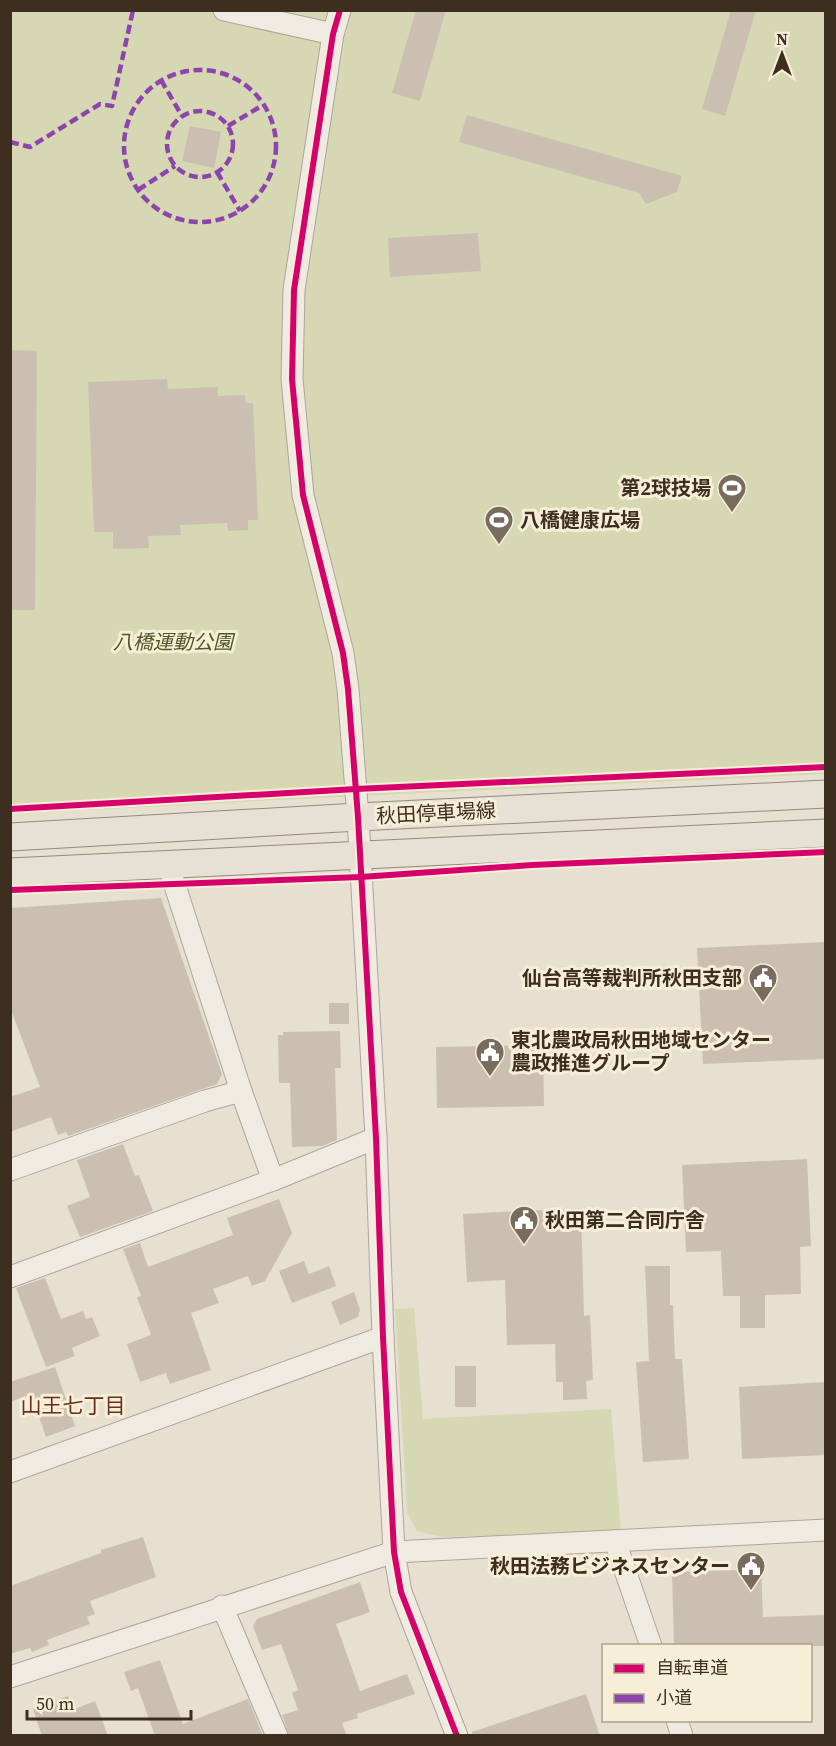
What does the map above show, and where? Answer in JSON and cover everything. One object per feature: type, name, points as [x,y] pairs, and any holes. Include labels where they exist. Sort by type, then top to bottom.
[{"type":"main road","name":"秋田停車場線","points":[[10,837],[825,794]]},
{"type":"main road","name":"秋田停車場線","points":[[10,872],[825,833]]},
{"type":"street","points":[[224,10],[333,34]]},
{"type":"street","points":[[340,10],[333,34],[294,290],[292,379],[303,495],[344,652],[358,817],[376,1137],[394,1552],[401,1592],[457,1736]]},
{"type":"street","points":[[168,864],[241,1091],[273,1180]]},
{"type":"street","points":[[10,1170],[206,1101],[241,1091]]},
{"type":"street","points":[[10,1277],[273,1180],[376,1137]]},
{"type":"street","points":[[10,1472],[383,1337]]},
{"type":"street","points":[[10,1677],[222,1606],[394,1552],[825,1530]]},
{"type":"street","points":[[615,1541],[650,1644]]},
{"type":"street","points":[[222,1606],[276,1735]]},
{"type":"green space","name":"八橋運動公園","points":[[10,11],[825,11],[825,774],[11,814]]},
{"type":"green space","points":[[414,1308],[423,1419],[611,1409],[621,1531],[442,1537],[417,1531],[407,1513],[395,1309]]},
{"type":"building","points":[[416,10],[446,10],[420,101],[392,93]]},
{"type":"building","points":[[731,10],[756,10],[725,116],[702,109]]},
{"type":"building","points":[[467,115],[682,176],[677,192],[646,204],[639,193],[459,142]]},
{"type":"building","points":[[190,126],[221,132],[214,168],[182,161]]},
{"type":"building","points":[[478,233],[481,271],[390,277],[388,238]]},
{"type":"building","points":[[10,350],[37,351],[35,610],[10,610]]},
{"type":"building","points":[[167,379],[168,389],[218,387],[218,396],[245,395],[246,403],[253,403],[258,520],[248,520],[248,530],[228,531],[227,523],[180,525],[181,535],[148,536],[149,548],[113,549],[113,532],[94,532],[88,382]]},
{"type":"building","points":[[161,898],[222,1074],[217,1084],[68,1136],[66,1132],[58,1135],[51,1117],[10,1132],[10,1097],[40,1087],[10,1007],[10,908]]},
{"type":"building","name":"仙台高等裁判所秋田支部","points":[[825,942],[825,1059],[703,1064],[697,948]]},
{"type":"building","points":[[329,1003],[349,1003],[349,1024],[329,1024]]},
{"type":"building","points":[[340,1031],[341,1068],[335,1068],[337,1140],[322,1146],[292,1147],[290,1083],[279,1083],[278,1035],[283,1035],[283,1032]]},
{"type":"building","name":"東北農政局秋田地域センター 農政推進グループ","points":[[543,1045],[544,1106],[437,1108],[436,1047]]},
{"type":"building","points":[[123,1144],[135,1176],[139,1175],[153,1211],[80,1237],[67,1206],[90,1197],[77,1160]]},
{"type":"building","points":[[807,1159],[811,1246],[800,1247],[801,1294],[765,1295],[765,1328],[740,1328],[740,1296],[723,1296],[721,1251],[686,1252],[682,1165]]},
{"type":"building","points":[[279,1199],[292,1233],[265,1281],[252,1286],[248,1276],[213,1289],[219,1303],[191,1313],[211,1370],[170,1384],[166,1373],[140,1382],[127,1344],[151,1335],[137,1297],[141,1296],[123,1249],[140,1243],[148,1267],[233,1235],[227,1218]]},
{"type":"building","points":[[581,1208],[584,1316],[590,1315],[593,1380],[586,1381],[587,1399],[563,1400],[563,1382],[556,1382],[555,1344],[507,1345],[505,1280],[467,1282],[463,1214]]},
{"type":"building","points":[[304,1261],[309,1274],[329,1266],[336,1286],[292,1303],[279,1271]]},
{"type":"building","points":[[645,1266],[670,1266],[670,1305],[673,1305],[675,1359],[682,1359],[689,1459],[643,1462],[636,1362],[649,1361]]},
{"type":"building","points":[[45,1278],[61,1319],[83,1311],[86,1319],[92,1317],[100,1336],[72,1348],[75,1356],[46,1367],[16,1288]]},
{"type":"building","points":[[354,1292],[360,1310],[358,1317],[340,1325],[331,1302]]},
{"type":"building","points":[[455,1366],[476,1366],[476,1407],[455,1407]]},
{"type":"building","points":[[55,1367],[75,1426],[46,1437],[31,1394],[10,1402],[10,1382]]},
{"type":"building","points":[[825,1382],[825,1455],[742,1459],[739,1387]]},
{"type":"building","points":[[143,1537],[156,1577],[90,1601],[95,1614],[87,1617],[90,1624],[47,1640],[49,1645],[32,1652],[30,1648],[10,1654],[10,1586],[101,1553],[101,1550]]},
{"type":"building","points":[[740,1565],[761,1565],[763,1617],[825,1615],[825,1646],[812,1646],[812,1644],[674,1644],[672,1572],[740,1570]]},
{"type":"building","points":[[360,1582],[370,1612],[336,1624],[360,1691],[407,1674],[415,1694],[357,1714],[358,1718],[342,1723],[347,1736],[289,1736],[282,1715],[298,1710],[292,1693],[298,1690],[281,1644],[262,1650],[253,1626],[257,1619]]},
{"type":"building","points":[[160,1660],[183,1724],[248,1699],[263,1736],[155,1736],[138,1688],[131,1691],[124,1672]]},
{"type":"building","points":[[586,1694],[600,1736],[472,1736],[472,1732]]},
{"type":"building","points":[[68,1696],[72,1710],[95,1701],[108,1736],[42,1736],[33,1709]]},
{"type":"marked path","points":[[10,142],[30,147],[100,104],[112,106],[133,10]]},
{"type":"marked path","points":[[200,70],[229,76],[254,92],[270,117],[276,146],[270,175],[254,200],[229,216],[200,222],[171,216],[146,200],[130,175],[124,146],[130,117],[146,92],[171,76],[200,70]]},
{"type":"marked path","points":[[161,80],[182,116]]},
{"type":"marked path","points":[[228,126],[263,105]]},
{"type":"marked path","points":[[200,111],[213,114],[223,121],[230,131],[233,144],[230,157],[223,167],[213,174],[200,177],[187,174],[177,167],[170,157],[167,144],[170,131],[177,121],[187,114],[200,111]]},
{"type":"marked path","points":[[138,190],[175,166]]},
{"type":"marked path","points":[[217,172],[240,211]]},
{"type":"cycle path","points":[[340,10],[333,34],[294,290],[292,379],[303,495],[343,653],[348,689],[358,817],[376,1138],[394,1552],[401,1592],[457,1736]]},
{"type":"cycle path","points":[[10,809],[356,789],[826,767]]},
{"type":"cycle path","points":[[10,890],[361,877],[532,865],[826,852]]},
{"type":"place","name":"第2球技場","points":[[732,514]]},
{"type":"place","name":"八橋健康広場","points":[[499,546]]},
{"type":"place","name":"仙台高等裁判所秋田支部","points":[[763,1004]]},
{"type":"place","name":"東北農政局秋田地域センター 農政推進グループ","points":[[490,1078]]},
{"type":"place","name":"秋田第二合同庁舎","points":[[524,1246]]},
{"type":"place","name":"秋田法務ビジネスセンター","points":[[751,1592]]},
{"type":"district","name":"山王七丁目","points":[[73,1406]]}]
